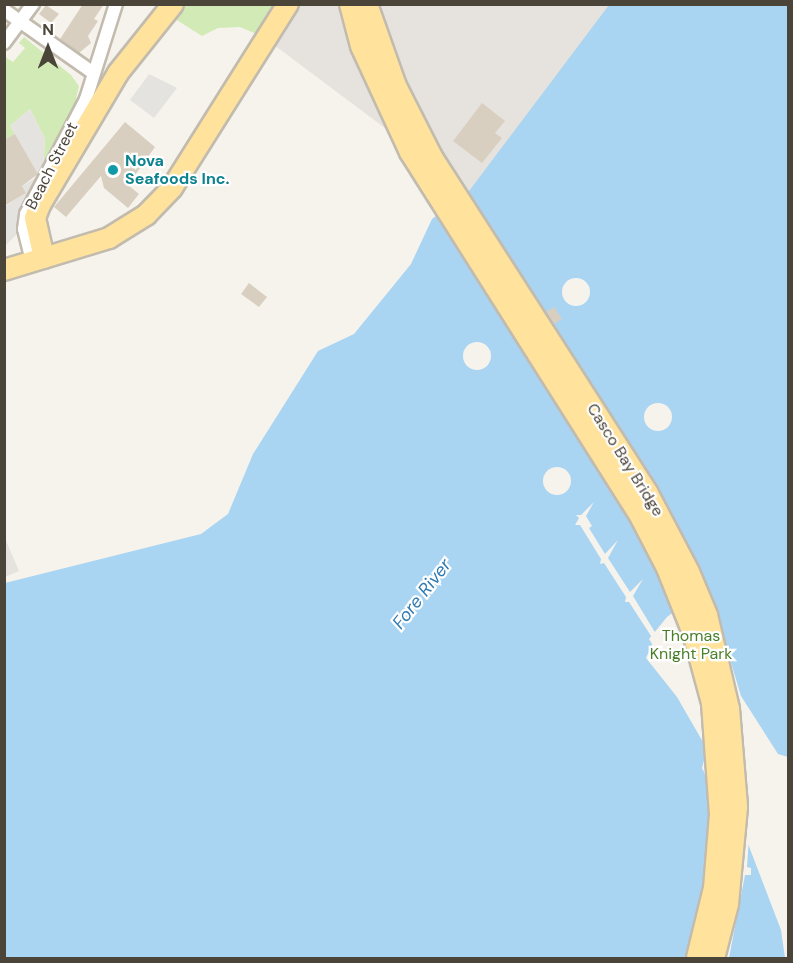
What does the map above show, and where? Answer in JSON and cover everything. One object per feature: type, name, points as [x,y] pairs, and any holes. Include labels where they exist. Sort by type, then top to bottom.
[{"type":"main road","points":[[4,270],[109,238],[146,215],[172,188],[288,4]]},
{"type":"main road","name":"Casco Bay Bridge","points":[[353,8],[361,46],[410,152],[641,518],[667,568],[693,633],[712,704],[720,814],[714,888],[697,958]]},
{"type":"main road","name":"Casco Bay Bridge","points":[[353,8],[432,157],[647,492],[689,572],[707,615],[729,709],[737,807],[728,904],[714,958]]},
{"type":"main road","points":[[38,259],[35,218],[40,205],[118,73],[168,9]]},
{"type":"street","points":[[4,42],[33,4]]},
{"type":"street","name":"Beach Street","points":[[38,259],[24,229],[26,214],[86,99],[92,72],[116,4]]},
{"type":"street","points":[[4,10],[92,72]]},
{"type":"shaded area","points":[[288,5],[659,5],[546,93],[469,191],[266,39]]},
{"type":"shaded area","points":[[149,74],[177,88],[154,118],[130,100]]},
{"type":"shaded area","points":[[30,109],[45,139],[43,168],[39,176],[10,126]]},
{"type":"shaded area","points":[[39,176],[21,207],[16,235],[5,246],[5,206],[26,193],[22,186]]},
{"type":"shaded area","points":[[4,536],[19,571],[5,577],[4,577]]},
{"type":"green space","points":[[182,5],[287,5],[266,38],[240,27],[218,28],[202,36],[172,17]]},
{"type":"green space","points":[[24,37],[71,75],[79,86],[73,112],[43,168],[45,139],[30,109],[10,126],[15,134],[5,140],[4,56],[13,62],[25,48],[19,43]]},
{"type":"water","name":"Fore River","points":[[609,5],[788,5],[788,757],[778,754],[741,696],[708,586],[667,617],[649,639],[701,721],[781,930],[785,958],[5,958],[5,583],[201,534],[228,514],[253,454],[318,351],[354,334],[411,264],[432,219],[469,191]]},
{"type":"pier","points":[[576,278],[586,282],[590,292],[586,302],[576,306],[566,302],[562,292],[566,282]]},
{"type":"pier","points":[[477,342],[487,346],[491,356],[487,366],[477,370],[467,366],[463,356],[467,346]]},
{"type":"pier","points":[[658,403],[668,407],[672,417],[668,427],[658,431],[648,427],[644,417],[648,407]]},
{"type":"pier","points":[[557,467],[567,471],[571,481],[567,491],[557,495],[547,491],[543,481],[547,471]]},
{"type":"pier","points":[[594,502],[586,516],[592,526],[589,528],[605,554],[618,540],[608,558],[630,592],[643,579],[633,596],[656,634],[653,639],[629,602],[625,602],[626,597],[604,563],[600,564],[601,559],[580,525],[575,525],[579,518],[576,515],[581,515]]},
{"type":"pier","points":[[653,643],[704,725],[704,721],[749,838],[747,867],[751,868],[751,875],[745,875],[729,958],[687,958],[699,913],[709,845],[710,784],[702,768],[707,749],[677,697],[646,658]]},
{"type":"building","points":[[83,4],[104,4],[94,19],[98,21],[88,36],[91,43],[79,53],[60,39]]},
{"type":"building","points":[[46,5],[59,14],[51,23],[39,14]]},
{"type":"building","points":[[482,103],[505,121],[495,133],[502,138],[482,163],[453,141]]},
{"type":"building","name":"Nova Seafoods Inc.","points":[[125,122],[155,147],[128,185],[139,194],[128,208],[104,188],[101,176],[66,217],[54,207]]},
{"type":"building","points":[[15,134],[38,174],[22,186],[26,193],[4,206],[4,140]]},
{"type":"building","points":[[249,283],[267,297],[259,307],[241,294]]},
{"type":"building","points":[[554,307],[562,319],[554,324],[546,312]]},
{"type":"place","name":"Nova Seafoods Inc.","points":[[113,170]]},
{"type":"park label","name":"Thomas Knight Park","points":[[691,645]]}]
